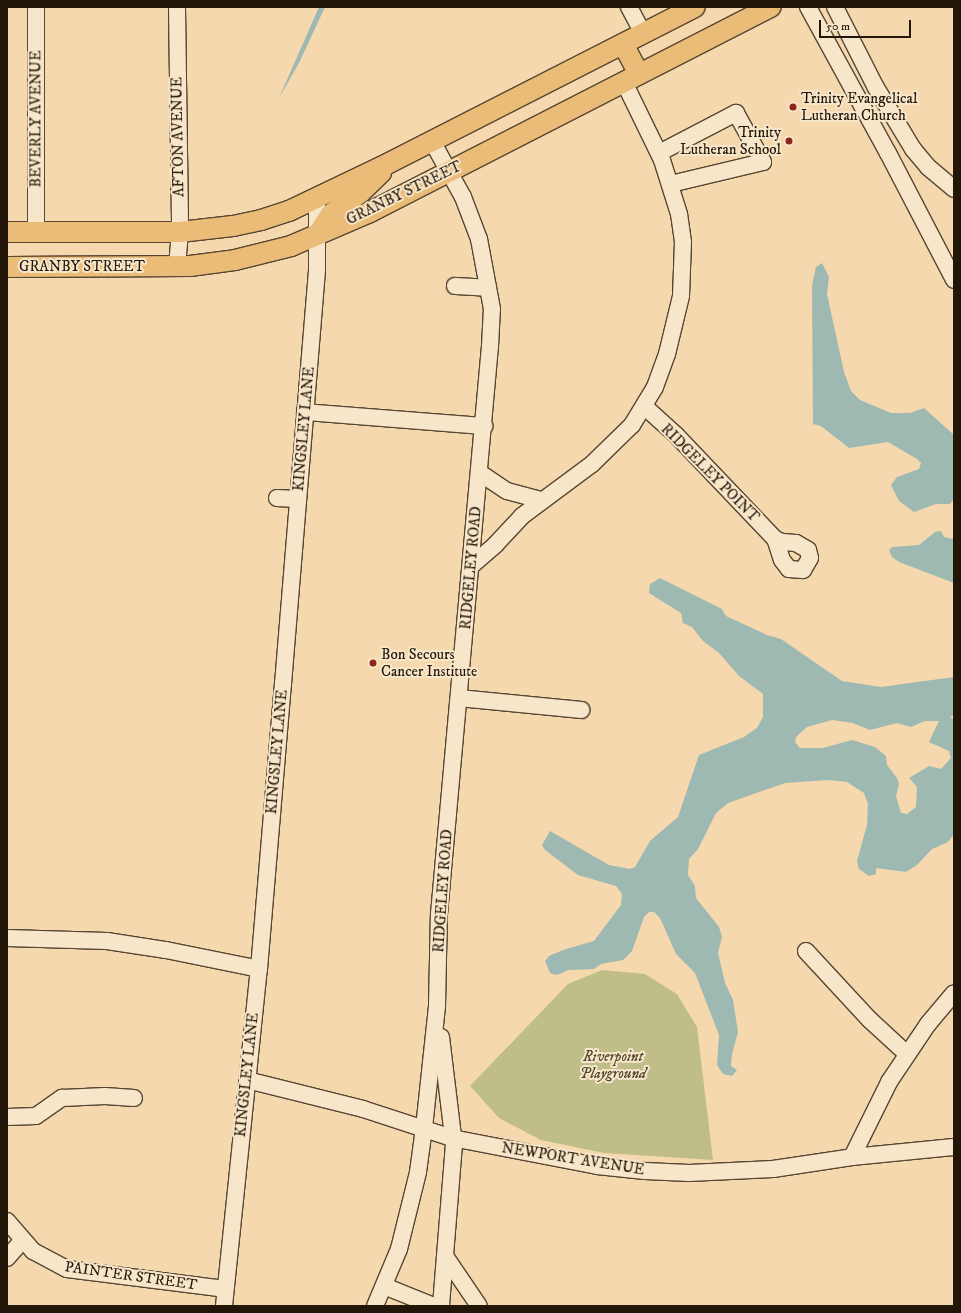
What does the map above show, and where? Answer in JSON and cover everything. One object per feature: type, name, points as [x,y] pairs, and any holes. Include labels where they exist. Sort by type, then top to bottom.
[{"type":"main road","points":[[7,232],[180,232],[233,226],[261,220],[317,198],[695,7]]},
{"type":"main road","name":"GRANBY STREET","points":[[7,267],[177,267],[264,255],[317,235],[370,212],[771,7]]},
{"type":"main road","points":[[623,44],[632,78]]},
{"type":"main road","points":[[317,235],[331,214],[361,192],[390,162]]},
{"type":"street","name":"BEVERLY AVENUE","points":[[36,7],[36,232]]},
{"type":"street","name":"AFTON AVENUE","points":[[177,7],[180,232],[177,267]]},
{"type":"street","points":[[629,7],[643,33]]},
{"type":"street","points":[[808,7],[904,183],[954,280]]},
{"type":"street","points":[[835,7],[900,130],[922,160],[954,189]]},
{"type":"street","points":[[471,566],[541,500],[592,464],[623,435],[645,407],[667,354],[681,296],[683,242],[671,184],[632,78]]},
{"type":"street","points":[[659,153],[736,113],[762,162],[671,184]]},
{"type":"street","name":"RIDGELEY ROAD","points":[[375,1306],[400,1249],[418,1172],[424,1128],[437,1006],[439,914],[480,473],[492,309],[471,216],[432,141]]},
{"type":"street","points":[[904,183],[922,160]]},
{"type":"street","name":"KINGSLEY LANE","points":[[224,1306],[258,969],[306,412],[317,235],[317,198]]},
{"type":"street","points":[[455,286],[488,288]]},
{"type":"street","name":"RIDGELEY POINT","points":[[645,407],[676,436],[775,539]]},
{"type":"street","points":[[306,412],[484,426]]},
{"type":"street","points":[[480,473],[507,491],[541,500]]},
{"type":"street","points":[[277,498],[298,499]]},
{"type":"street","points":[[459,698],[581,710]]},
{"type":"street","points":[[7,938],[107,941],[166,950],[258,969]]},
{"type":"street","points":[[806,952],[870,1020],[907,1054]]},
{"type":"street","points":[[852,1157],[869,1119],[907,1054],[954,993]]},
{"type":"street","name":"RIDGELEY ROAD","points":[[437,1006],[452,1138],[452,1187],[441,1306]]},
{"type":"street","name":"NEWPORT AVENUE","points":[[247,1080],[363,1109],[452,1138],[597,1166],[645,1171],[689,1173],[773,1169],[852,1157],[954,1147]]},
{"type":"street","points":[[7,1117],[36,1116],[62,1098],[105,1096],[134,1098]]},
{"type":"street","name":"PAINTER STREET","points":[[7,1221],[22,1241],[45,1259],[67,1269],[225,1289]]},
{"type":"street","points":[[7,1258],[22,1241]]},
{"type":"street","points":[[445,1256],[479,1306]]},
{"type":"street","points":[[384,1286],[434,1306]]},
{"type":"green space","name":"Riverpoint Playground","points":[[602,970],[645,974],[677,994],[697,1027],[713,1160],[604,1153],[541,1140],[499,1118],[470,1086],[568,984]]},
{"type":"water","points":[[319,7],[325,7],[299,63],[279,98]]},
{"type":"water","points":[[822,263],[829,277],[827,294],[844,372],[851,391],[860,400],[891,413],[910,413],[924,408],[954,435],[954,499],[950,504],[936,504],[914,512],[899,501],[891,485],[897,477],[919,469],[921,463],[917,459],[888,442],[849,448],[821,426],[813,424],[812,286],[816,267]]},
{"type":"water","points":[[941,531],[944,537],[954,539],[954,583],[899,562],[892,557],[889,550],[892,547],[919,545],[935,532]]},
{"type":"water","points":[[660,578],[722,609],[726,616],[767,635],[781,639],[842,681],[881,687],[954,677],[954,715],[950,717],[954,720],[954,834],[948,842],[932,849],[917,865],[906,872],[876,868],[876,874],[869,876],[859,869],[857,861],[867,825],[868,804],[864,793],[847,782],[829,780],[785,783],[728,803],[716,813],[698,849],[689,859],[688,875],[695,886],[696,898],[719,927],[722,937],[718,953],[725,983],[733,1000],[738,1032],[732,1054],[731,1066],[737,1070],[732,1076],[723,1074],[717,1065],[719,1035],[695,973],[676,954],[660,918],[654,912],[649,912],[644,917],[632,951],[623,960],[601,964],[594,969],[568,970],[557,975],[550,973],[545,961],[549,956],[563,950],[594,941],[621,905],[622,894],[616,886],[578,875],[545,850],[542,845],[550,831],[609,865],[630,869],[635,867],[650,841],[678,817],[699,755],[744,737],[757,728],[763,717],[763,694],[739,676],[719,653],[703,641],[692,627],[683,623],[681,613],[649,593],[650,584]],"holes":[[[832,720],[853,723],[870,730],[897,723],[911,727],[925,721],[939,721],[929,742],[949,751],[951,758],[941,769],[929,766],[909,778],[917,787],[916,807],[907,814],[901,813],[896,796],[899,784],[897,778],[887,765],[886,756],[875,747],[852,740],[823,748],[800,748],[795,742],[796,737],[807,727]]]},
{"type":"place","name":"Trinity Evangelical Lutheran Church","points":[[793,107]]},
{"type":"place","name":"Trinity Lutheran School","points":[[789,141]]},
{"type":"place","name":"Bon Secours Cancer Institute","points":[[373,663]]}]
